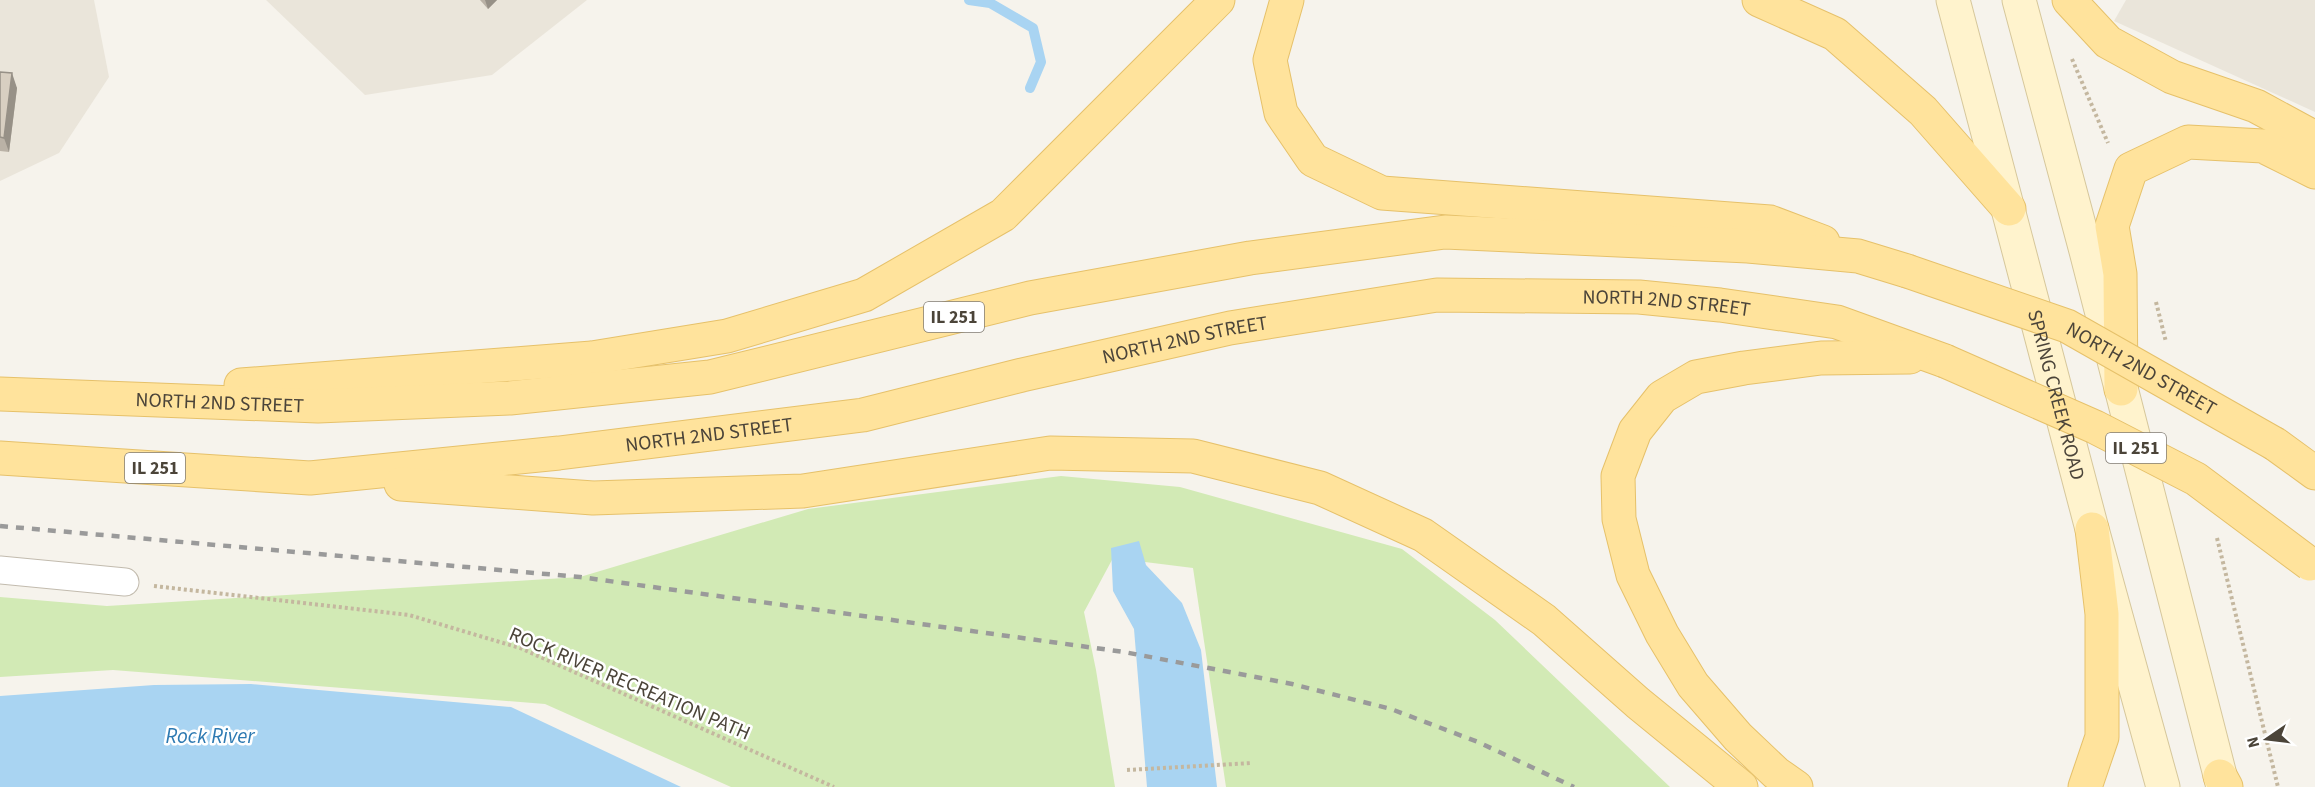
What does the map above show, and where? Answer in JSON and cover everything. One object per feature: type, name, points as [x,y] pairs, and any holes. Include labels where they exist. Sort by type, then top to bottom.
[{"type":"main road","points":[[70,398],[592,358],[727,336],[864,295],[1003,215],[1218,0]]},
{"type":"main road","points":[[1287,0],[1270,60],[1281,113],[1313,160],[1382,193],[1770,222],[1858,256]]},
{"type":"main road","points":[[1759,0],[1835,34],[1923,111],[2009,209]]},
{"type":"main road","name":"SPRING CREEK ROAD","points":[[1953,0],[2092,529],[2163,787]]},
{"type":"main road","points":[[2019,0],[2223,783]]},
{"type":"main road","points":[[2069,0],[2108,42],[2172,77],[2256,106],[2315,138]]},
{"type":"main road","points":[[2121,389],[2120,274],[2112,226],[2131,169],[2188,142],[2263,146],[2315,172]]},
{"type":"main road","name":"NORTH 2ND STREET","points":[[0,394],[318,406],[510,398],[710,376],[1030,298],[1250,258],[1445,232],[1748,246],[1858,256],[2067,326],[2275,444],[2315,472]]},
{"type":"main road","name":"NORTH 2ND STREET","points":[[0,458],[310,478],[559,453],[863,415],[1022,375],[1230,328],[1437,295],[1639,297],[1720,305],[1837,322],[1937,359],[2096,427],[2196,479],[2313,567]]},
{"type":"main road","points":[[1796,787],[1776,773],[1738,737],[1693,685],[1662,634],[1633,575],[1619,519],[1618,476],[1635,431],[1641,423],[1662,397],[1696,377],[1821,358],[1937,359]]},
{"type":"main road","points":[[310,478],[593,498],[802,491],[1050,453],[1193,456],[1320,488],[1423,535],[1544,620],[1638,703],[1741,787]]},
{"type":"main road","points":[[2085,787],[2102,737],[2102,614],[2092,529]]},
{"type":"street","points":[[0,570],[124,582]]},
{"type":"path","name":"ROCK RIVER RECREATION PATH","points":[[124,582],[409,615],[520,648],[834,787]]},
{"type":"path","points":[[1127,770],[1252,762]]},
{"type":"shaded area","points":[[0,0],[94,0],[109,77],[59,153],[0,181]]},
{"type":"shaded area","points":[[266,0],[587,0],[492,75],[365,95]]},
{"type":"shaded area","points":[[2126,0],[2315,0],[2315,112],[2114,21]]},
{"type":"green space","points":[[1061,476],[1180,487],[1402,549],[1495,620],[1670,787],[1226,787],[1193,568],[1113,558],[1084,612],[1115,787],[731,787],[545,704],[113,670],[0,677],[0,597],[107,606],[580,577],[808,509]]},
{"type":"water","points":[[1139,541],[1146,565],[1182,603],[1201,650],[1217,787],[1147,787],[1134,629],[1113,591],[1111,548]]},
{"type":"water","name":"Rock River","points":[[251,684],[511,707],[681,787],[0,787],[0,696],[154,685]]},
{"type":"building","points":[[0,72],[12,73],[4,138],[0,137]]},
{"type":"waterway","points":[[969,0],[990,3],[1033,28],[1041,62],[1030,88]]},
{"type":"railway","points":[[0,526],[580,577],[1124,652],[1292,684],[1391,709],[1478,742],[1574,787]]}]
